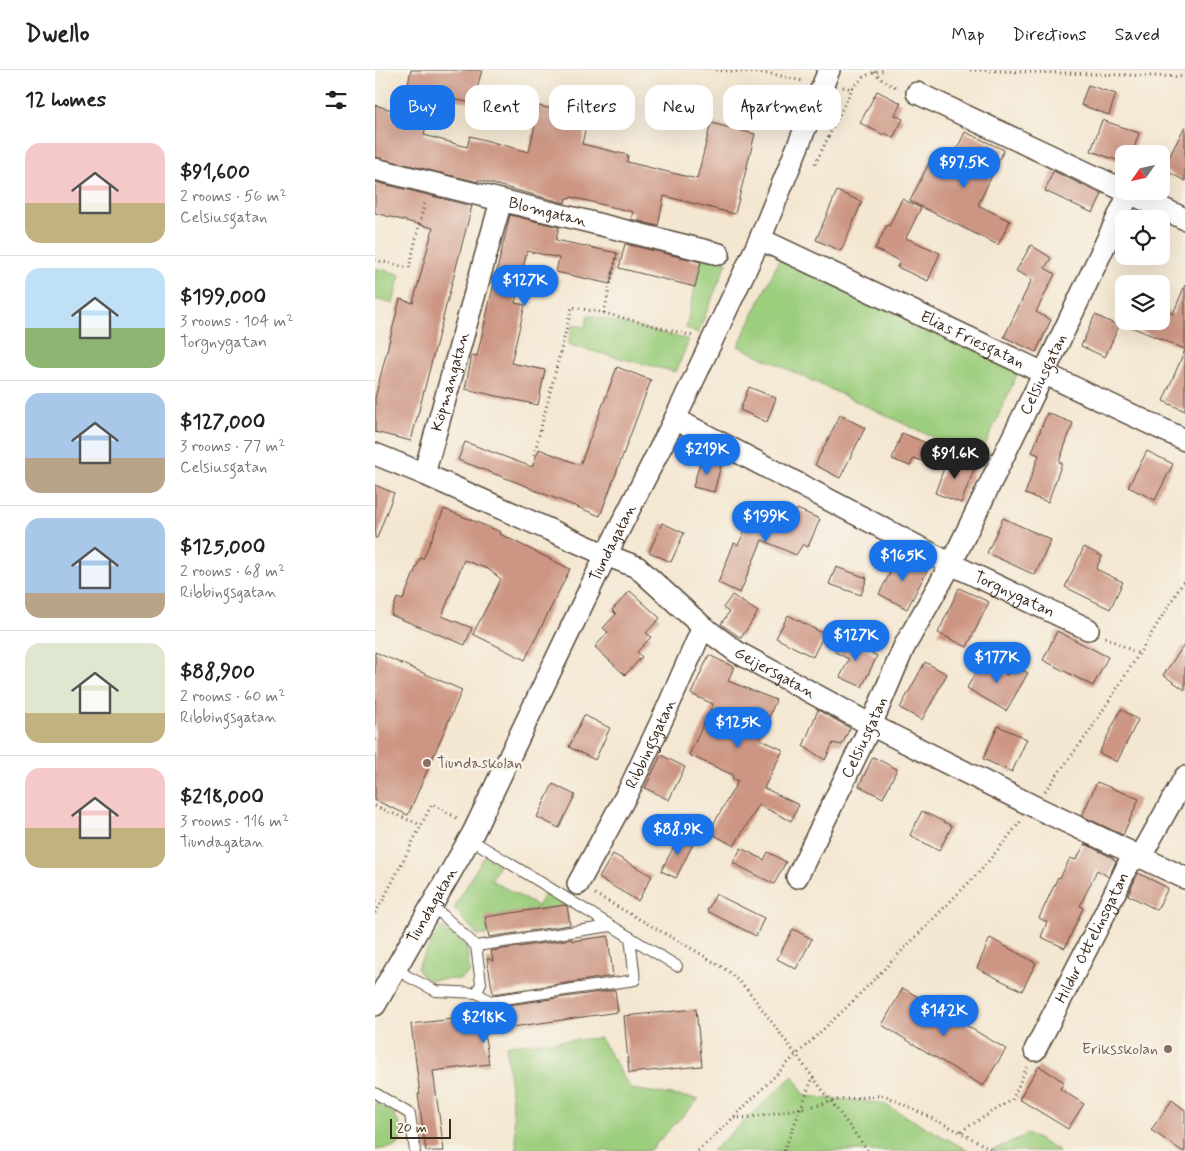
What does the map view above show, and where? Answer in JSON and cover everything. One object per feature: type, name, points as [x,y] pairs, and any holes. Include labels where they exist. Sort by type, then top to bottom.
[{"type":"street","name":"Tiundagatan","points":[[375,1006],[431,908],[466,829],[675,420],[760,239],[829,70]]},
{"type":"street","points":[[917,93],[1115,187]]},
{"type":"street","name":"Blomgatan","points":[[375,170],[719,254]]},
{"type":"street","name":"Celsiusgatan","points":[[797,877],[871,725],[904,646],[951,564],[1126,200]]},
{"type":"street","points":[[1142,200],[1185,219]]},
{"type":"street","name":"Köpmangatan","points":[[424,474],[501,201]]},
{"type":"street","name":"Elias Friesgatan","points":[[760,239],[1185,440]]},
{"type":"street","name":"Torgnygatan","points":[[675,420],[951,564],[1089,629]]},
{"type":"street","name":"Geijersgatan","points":[[375,454],[637,568],[703,627],[737,652],[871,725],[1033,806],[1185,878]]},
{"type":"street","name":"Ribbingsgatan","points":[[578,884],[628,792],[703,627]]},
{"type":"street","name":"Hildur Ottelinsgatan","points":[[1035,1050],[1129,863],[1141,856],[1185,777]]},
{"type":"lane","points":[[466,829],[611,926],[677,966]]},
{"type":"lane","points":[[431,908],[443,915],[476,946],[481,982],[477,993]]},
{"type":"lane","points":[[476,946],[611,926]]},
{"type":"lane","points":[[397,968],[407,976],[437,991],[477,993],[489,1001],[635,980],[630,937]]},
{"type":"lane","points":[[375,1093],[410,1114],[415,1151]]},
{"type":"path","points":[[865,76],[867,70]]},
{"type":"path","points":[[970,70],[1185,77]]},
{"type":"path","points":[[873,72],[887,83],[917,93]]},
{"type":"path","points":[[375,260],[409,268],[430,183]]},
{"type":"path","points":[[604,313],[622,230]]},
{"type":"path","points":[[534,455],[572,307],[604,313],[695,336]]},
{"type":"path","points":[[698,1151],[847,1008],[983,868],[1089,732],[1185,579]]},
{"type":"path","points":[[1089,629],[1139,654]]},
{"type":"path","points":[[375,914],[432,804],[466,829]]},
{"type":"path","points":[[375,806],[421,825]]},
{"type":"path","points":[[375,902],[381,904]]},
{"type":"path","points":[[960,1132],[1012,1100],[1035,1050]]},
{"type":"path","points":[[796,1055],[868,1151]]},
{"type":"path","points":[[784,1151],[813,1078]]},
{"type":"path","points":[[733,1118],[751,1117],[819,1105],[830,1100],[884,1095],[960,1132],[994,1151]]},
{"type":"green space","points":[[703,254],[727,262],[698,333],[686,328]]},
{"type":"green space","points":[[780,258],[1019,370],[979,459],[738,346]]},
{"type":"green space","points":[[375,268],[400,274],[393,304],[375,299]]},
{"type":"green space","points":[[588,315],[689,340],[676,372],[568,345],[573,324],[585,327]]},
{"type":"green space","points":[[484,856],[499,865],[491,880],[537,906],[546,892],[567,905],[486,917],[488,935],[477,935],[454,908]]},
{"type":"green space","points":[[441,927],[466,945],[470,972],[461,979],[429,980],[420,974],[417,967]]},
{"type":"green space","points":[[600,1038],[631,1089],[699,1099],[649,1151],[517,1151],[506,1045]]},
{"type":"green space","points":[[793,1076],[805,1096],[882,1103],[969,1151],[712,1151]]},
{"type":"green space","points":[[375,1102],[392,1113],[399,1123],[402,1134],[400,1143],[394,1147],[375,1150]]},
{"type":"green space","points":[[1028,1134],[1060,1151],[991,1151]]},
{"type":"building","points":[[411,70],[482,70],[478,85],[465,85],[465,101],[455,99],[455,85],[408,85]]},
{"type":"building","points":[[1088,85],[1116,94],[1109,115],[1081,105]]},
{"type":"building","points":[[877,91],[901,103],[895,115],[903,119],[893,138],[860,123]]},
{"type":"building","points":[[375,105],[390,109],[390,130],[425,130],[424,135],[467,147],[470,136],[529,152],[534,130],[539,130],[539,106],[549,108],[549,130],[585,130],[582,144],[628,155],[627,162],[697,179],[709,130],[713,130],[713,124],[723,126],[723,130],[739,130],[755,134],[735,214],[664,196],[658,226],[631,219],[633,212],[571,197],[570,199],[566,198],[565,203],[478,180],[478,182],[375,157]]},
{"type":"building","points":[[1102,120],[1139,133],[1135,145],[1115,145],[1115,160],[1091,151]]},
{"type":"building","points":[[1185,126],[1185,181],[1170,173],[1170,155]]},
{"type":"building","points":[[965,132],[1004,150],[978,205],[1010,221],[998,245],[910,201],[930,161],[947,170]]},
{"type":"building","points":[[1053,171],[1102,194],[1093,213],[1045,191]]},
{"type":"building","points":[[375,182],[472,206],[411,441],[375,432],[375,398],[400,299],[413,303],[433,228],[375,213]]},
{"type":"building","points":[[837,191],[862,202],[841,251],[816,240]]},
{"type":"building","points":[[902,199],[921,208],[906,238],[940,253],[928,281],[897,267],[900,261],[875,249]]},
{"type":"building","points":[[510,215],[559,227],[556,240],[617,253],[610,284],[556,272],[559,258],[527,251],[515,303],[525,305],[511,363],[545,370],[538,405],[465,389],[472,355],[477,356]]},
{"type":"building","points":[[625,244],[701,262],[695,287],[619,268]]},
{"type":"building","points":[[1031,245],[1051,258],[1045,268],[1055,274],[1036,312],[1051,320],[1036,352],[1004,337],[1032,279],[1016,271]]},
{"type":"building","points":[[1185,285],[1185,349],[1139,330],[1170,330],[1170,313],[1173,314]]},
{"type":"building","points":[[1095,315],[1115,324],[1115,330],[1117,330],[1105,357],[1081,346]]},
{"type":"building","points":[[1185,350],[1185,411],[1163,401]]},
{"type":"building","points":[[617,367],[651,380],[600,516],[458,460],[465,442],[532,467],[539,449],[580,465]]},
{"type":"building","points":[[749,387],[776,398],[767,422],[740,410]]},
{"type":"building","points":[[1047,413],[1073,423],[1059,462],[1062,463],[1048,502],[1025,494],[1039,455],[1032,452]]},
{"type":"building","points":[[840,415],[865,428],[840,478],[815,465]]},
{"type":"building","points":[[902,433],[936,447],[929,464],[914,458],[910,466],[892,459]]},
{"type":"building","points":[[1147,451],[1173,464],[1155,500],[1128,487]]},
{"type":"building","points":[[948,457],[975,467],[961,503],[935,493]]},
{"type":"building","points":[[701,459],[721,465],[714,492],[693,487]]},
{"type":"building","points":[[375,485],[394,493],[377,538],[375,538]]},
{"type":"building","points":[[756,508],[790,525],[797,509],[820,519],[808,547],[803,544],[796,555],[762,540],[740,593],[718,583],[734,543],[738,545]]},
{"type":"building","points":[[444,509],[501,532],[500,534],[570,569],[525,660],[473,634],[501,579],[488,569],[464,560],[442,616],[472,628],[465,645],[391,615],[397,598],[403,600],[420,558],[423,559]]},
{"type":"building","points":[[1003,518],[1051,540],[1035,575],[987,553]]},
{"type":"building","points":[[662,523],[684,533],[671,562],[649,552]]},
{"type":"building","points":[[1084,547],[1102,556],[1096,569],[1123,582],[1110,609],[1065,587]]},
{"type":"building","points":[[900,554],[928,569],[907,609],[879,594]]},
{"type":"building","points":[[836,567],[867,578],[861,595],[829,584]]},
{"type":"building","points":[[959,588],[989,602],[967,647],[938,633]]},
{"type":"building","points":[[630,591],[660,618],[646,633],[651,637],[637,652],[642,657],[625,675],[595,647],[608,632],[603,628],[616,614],[612,610]]},
{"type":"building","points":[[732,595],[758,612],[741,638],[721,624],[729,612],[723,608]]},
{"type":"building","points":[[788,615],[824,634],[813,657],[776,638]]},
{"type":"building","points":[[1057,631],[1108,657],[1093,686],[1043,660]]},
{"type":"building","points":[[842,638],[877,656],[862,687],[840,677],[849,659],[835,652]]},
{"type":"building","points":[[1185,644],[1185,690],[1163,675]]},
{"type":"building","points":[[375,652],[462,690],[408,815],[375,800]]},
{"type":"building","points":[[709,655],[734,667],[728,681],[776,700],[760,739],[783,750],[764,788],[799,805],[791,821],[759,805],[734,846],[709,832],[738,781],[732,778],[733,775],[689,755],[713,704],[691,694]]},
{"type":"building","points":[[982,661],[1007,675],[1013,665],[1028,673],[1006,711],[967,688]]},
{"type":"building","points":[[925,662],[947,674],[922,720],[900,708]]},
{"type":"building","points":[[1121,709],[1138,720],[1117,762],[1099,753]]},
{"type":"building","points":[[818,710],[850,728],[842,745],[833,743],[825,760],[803,746]]},
{"type":"building","points":[[584,715],[610,728],[595,760],[569,747]]},
{"type":"building","points":[[998,726],[1027,739],[1012,772],[983,759]]},
{"type":"building","points":[[661,755],[685,767],[669,800],[645,788]]},
{"type":"building","points":[[873,757],[897,769],[883,798],[859,786]]},
{"type":"building","points":[[1097,782],[1139,799],[1123,835],[1082,816]]},
{"type":"building","points":[[553,784],[575,795],[559,828],[537,817]]},
{"type":"building","points":[[922,811],[952,826],[939,851],[910,835]]},
{"type":"building","points":[[681,833],[695,840],[676,878],[661,871]]},
{"type":"building","points":[[1085,844],[1116,861],[1109,877],[1097,870],[1080,906],[1083,908],[1065,948],[1041,937],[1047,922],[1039,918],[1058,877],[1060,878],[1070,858],[1076,860]]},
{"type":"building","points":[[741,848],[764,860],[768,852],[786,862],[774,884],[733,863]]},
{"type":"building","points":[[613,854],[652,876],[638,901],[599,878]]},
{"type":"building","points":[[1138,873],[1168,888],[1157,910],[1128,895]]},
{"type":"building","points":[[716,894],[764,918],[756,936],[707,911]]},
{"type":"building","points":[[567,906],[570,925],[489,937],[485,917]]},
{"type":"building","points":[[793,929],[812,939],[796,969],[777,959]]},
{"type":"building","points":[[608,936],[613,976],[493,994],[487,958],[493,961],[491,951],[572,939],[572,941]]},
{"type":"building","points":[[990,938],[1036,963],[1022,991],[977,968]]},
{"type":"building","points":[[903,988],[1006,1049],[983,1086],[882,1025]]},
{"type":"building","points":[[615,990],[618,1012],[484,1031],[489,1064],[433,1071],[444,1151],[426,1151],[411,1024],[495,1014],[494,1007]]},
{"type":"building","points":[[696,1009],[702,1066],[629,1073],[624,1016]]},
{"type":"building","points":[[1039,1066],[1064,1082],[1060,1089],[1084,1104],[1068,1129],[1019,1099]]},
{"type":"building","points":[[1172,1100],[1185,1110],[1185,1151],[1182,1151],[1151,1130]]},
{"type":"place","name":"Tiundaskolan","points":[[427,763]]},
{"type":"place","name":"Eriksskolan","points":[[1168,1049]]}]
